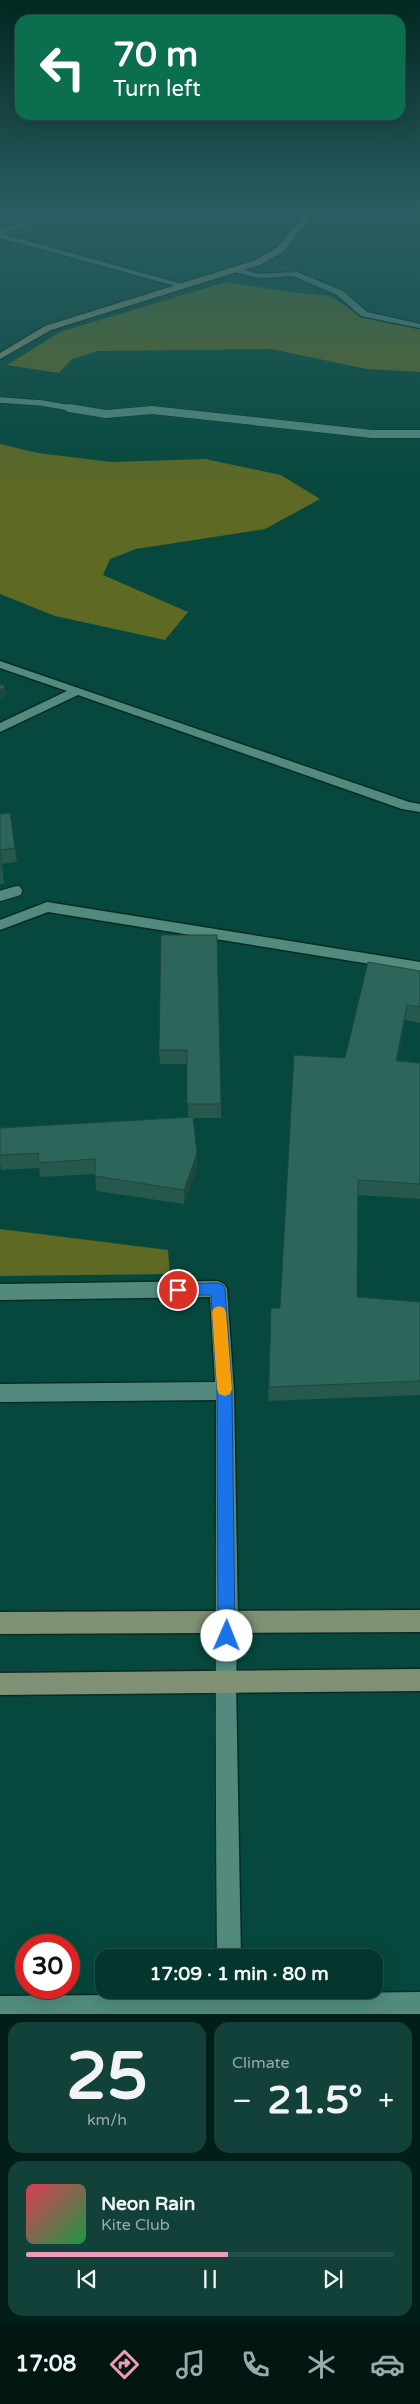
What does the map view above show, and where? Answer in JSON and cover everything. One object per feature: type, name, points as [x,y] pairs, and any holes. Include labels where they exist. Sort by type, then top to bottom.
[{"type":"main road","points":[[0,357],[48,328],[130,303]]},
{"type":"main road","points":[[0,1623],[420,1621]]},
{"type":"main road","points":[[0,1684],[420,1680]]},
{"type":"street","points":[[351,303],[364,314],[420,326]]},
{"type":"street","points":[[0,664],[407,806],[420,808]]},
{"type":"street","points":[[0,728],[78,691]]},
{"type":"street","points":[[0,925],[47,907],[420,967]]},
{"type":"street","points":[[0,1292],[218,1289],[225,1391],[227,1621],[225,1682],[229,1949]]},
{"type":"street","points":[[0,1392],[225,1391]]},
{"type":"street","points":[[0,2009],[230,2004],[420,2005]]},
{"type":"lane","points":[[0,400],[42,403],[106,414],[152,410],[372,434],[420,434]]},
{"type":"lane","points":[[0,896],[17,891]]},
{"type":"green space","points":[[156,303],[341,303],[362,317],[420,329],[420,372],[367,369],[271,349],[98,351],[72,359],[59,373],[7,365],[60,332]]},
{"type":"green space","points":[[0,444],[38,453],[111,462],[205,459],[281,475],[320,499],[265,529],[136,549],[110,559],[103,575],[188,612],[165,640],[55,616],[0,594]]},
{"type":"green space","points":[[0,1229],[168,1250],[170,1274],[0,1276]]},
{"type":"building","points":[[0,684],[6,687],[0,690]]},
{"type":"building","points":[[10,813],[15,848],[0,850],[0,814]]},
{"type":"building","points":[[0,851],[2,870],[0,870]]},
{"type":"building","points":[[161,935],[217,935],[221,1104],[187,1104],[187,1050],[159,1050]]},
{"type":"building","points":[[368,962],[420,971],[420,1007],[407,1005],[396,1061],[420,1063],[420,1184],[358,1180],[357,1297],[420,1302],[420,1381],[269,1387],[271,1308],[280,1308],[294,1055],[345,1058]]},
{"type":"building","points":[[193,1117],[197,1153],[184,1190],[95,1176],[95,1159],[38,1163],[39,1153],[0,1155],[0,1128]]},
{"type":"slow traffic","points":[[219,1312],[225,1389]]},
{"type":"route","points":[[178,1290],[218,1289],[225,1391],[227,1636]]}]
